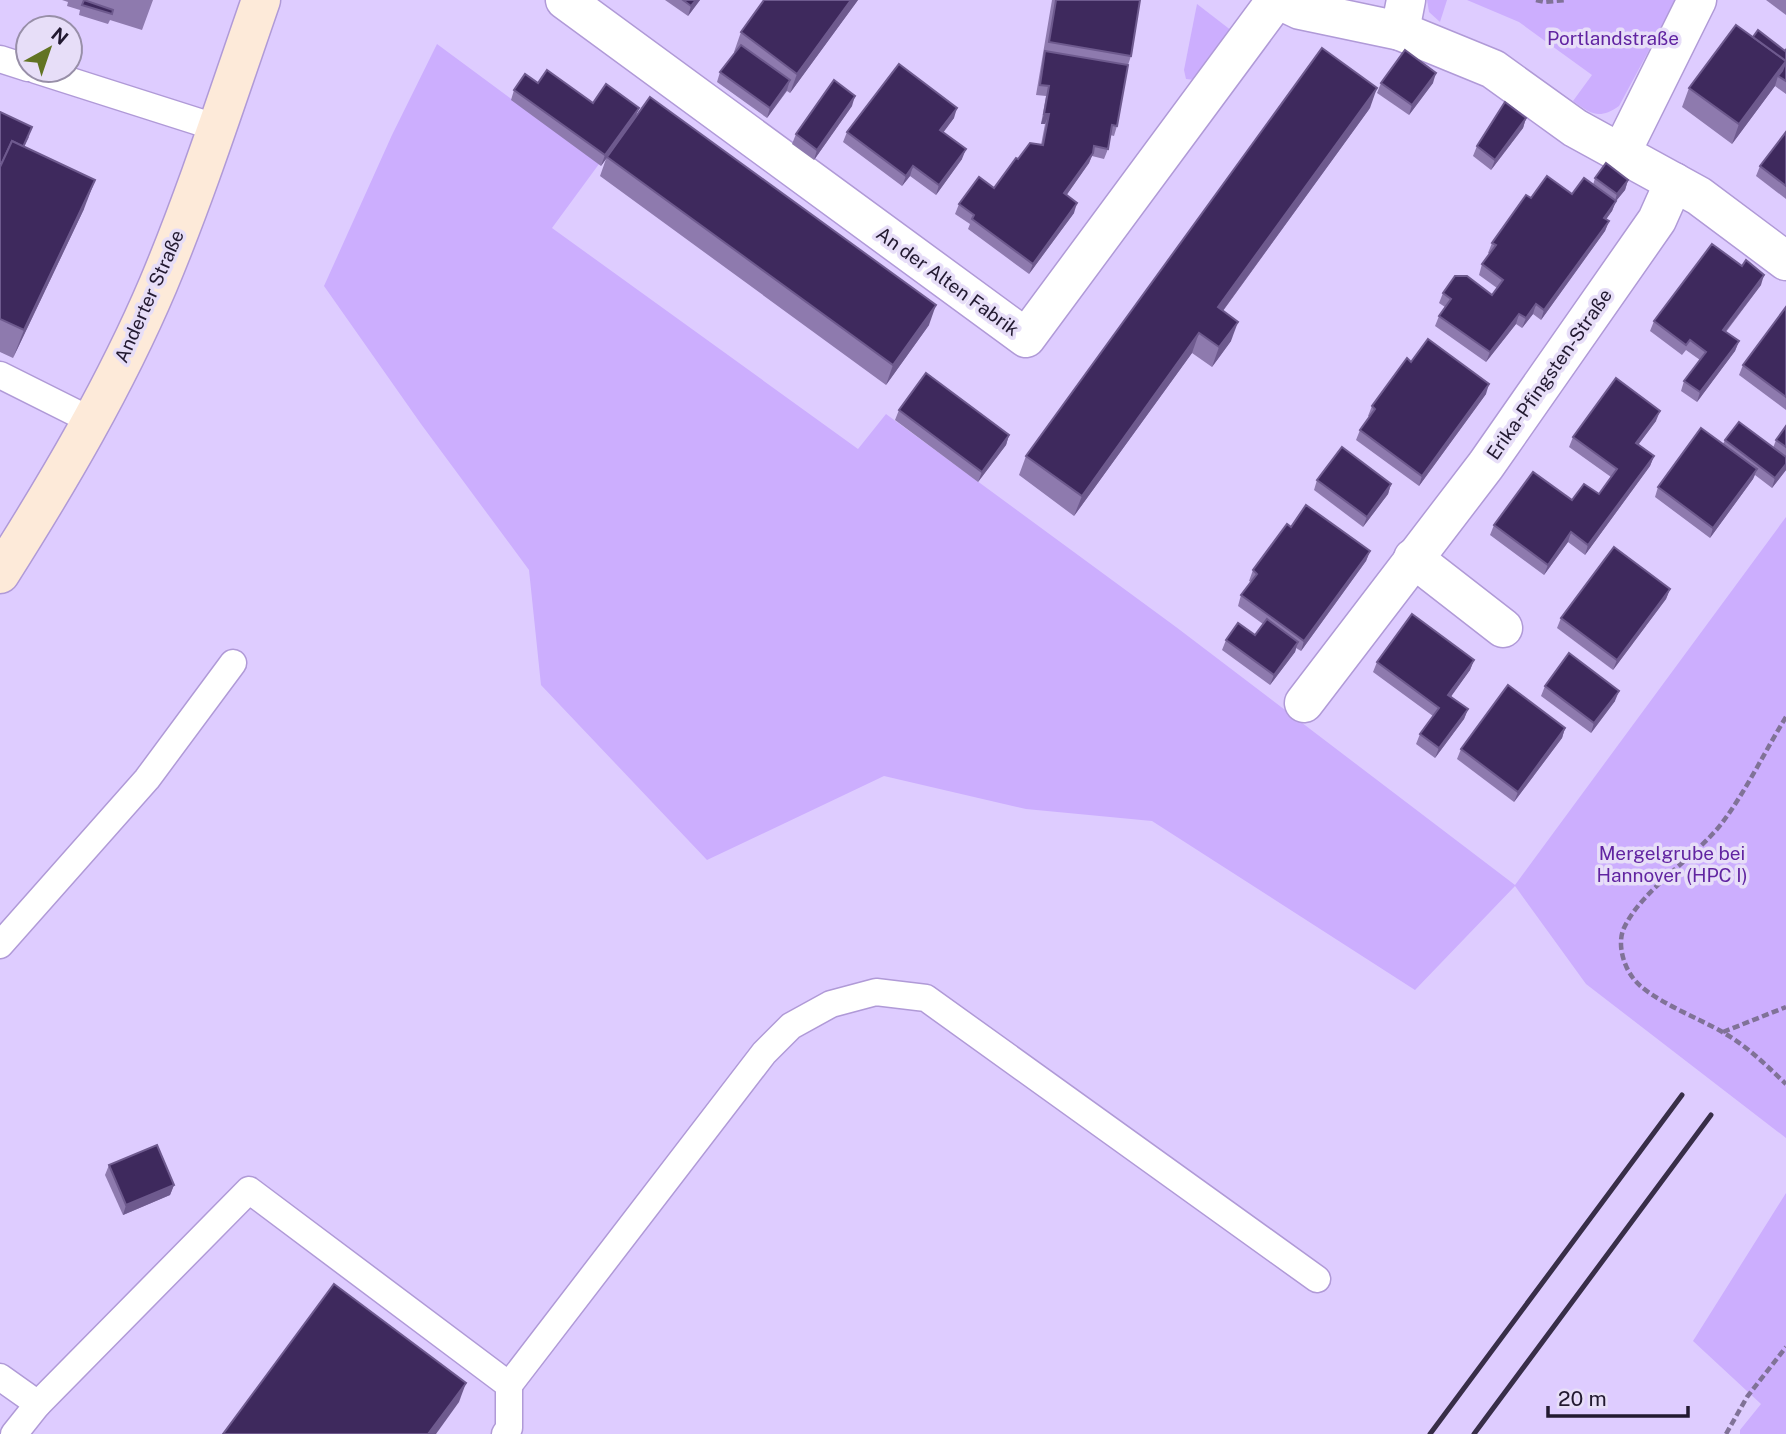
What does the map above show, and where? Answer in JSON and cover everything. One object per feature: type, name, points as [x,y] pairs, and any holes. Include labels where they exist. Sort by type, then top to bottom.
[{"type":"main road","name":"Anderter Straße","points":[[0,573],[92,421],[158,285],[218,128],[261,0]]},
{"type":"street","name":"An der Alten Fabrik","points":[[565,0],[1026,338],[1278,0]]},
{"type":"street","points":[[1278,0],[1300,10],[1403,16],[1493,69],[1575,128],[1699,196],[1786,261]]},
{"type":"street","points":[[1621,153],[1697,0]]},
{"type":"street","name":"Erika-Pfingsten-Straße","points":[[1304,703],[1486,465],[1657,220],[1674,182]]},
{"type":"street","points":[[1413,558],[1503,628]]},
{"type":"lane","points":[[80,84],[218,128]]},
{"type":"lane","points":[[0,375],[92,421]]},
{"type":"lane","points":[[0,945],[147,779],[233,663]]},
{"type":"lane","points":[[510,1432],[509,1385],[764,1053],[791,1026],[831,1004],[876,992],[926,998],[1317,1279]]},
{"type":"lane","points":[[14,1434],[38,1404],[249,1190],[509,1385]]},
{"type":"lane","points":[[0,1377],[38,1404]]},
{"type":"path","points":[[1536,0],[1566,0]]},
{"type":"path","points":[[1786,717],[1723,822],[1689,860],[1646,897],[1623,929],[1621,955],[1633,979],[1660,999],[1723,1032],[1754,1053],[1786,1084]]},
{"type":"path","points":[[1723,1032],[1786,1007]]},
{"type":"path","points":[[1726,1434],[1746,1397],[1786,1347]]},
{"type":"green space","points":[[1427,0],[1447,0],[1440,22],[1429,12]]},
{"type":"green space","name":"Portlandstraße","points":[[1467,0],[1676,0],[1619,106],[1606,113],[1595,114],[1573,101],[1592,75],[1519,22]]},
{"type":"green space","points":[[1197,4],[1232,31],[1195,80],[1186,79],[1184,70]]},
{"type":"green space","name":"Mergelgrube bei Hannover (HPC I)","points":[[437,44],[599,164],[552,228],[858,449],[886,414],[1176,627],[1515,885],[1786,517],[1786,1138],[1586,984],[1515,886],[1415,990],[1152,821],[1026,809],[884,776],[707,860],[541,685],[529,570],[421,424],[324,286],[392,135]]},
{"type":"green space","points":[[1786,1193],[1786,1434],[1740,1434],[1740,1430],[1761,1404],[1693,1341]]},
{"type":"building","points":[[84,0],[113,10],[112,14],[82,5]]},
{"type":"building","points":[[683,0],[696,0],[691,6]]},
{"type":"building","points":[[764,0],[851,0],[797,74],[741,32]]},
{"type":"building","points":[[1056,0],[1140,0],[1131,56],[1049,42]]},
{"type":"building","points":[[1736,25],[1786,61],[1739,124],[1689,88]]},
{"type":"building","points":[[1758,30],[1785,51],[1786,49],[1786,61],[1753,37]]},
{"type":"building","points":[[741,45],[790,80],[770,108],[720,72]]},
{"type":"building","points":[[1322,48],[1377,88],[1218,307],[1238,322],[1219,347],[1199,333],[1082,496],[1026,456]]},
{"type":"building","points":[[1405,50],[1436,73],[1412,105],[1381,83]]},
{"type":"building","points":[[1045,51],[1128,65],[1117,126],[1112,125],[1108,149],[1094,146],[1093,153],[1064,193],[1077,203],[1033,264],[972,219],[974,215],[959,204],[979,177],[994,188],[1030,143],[1043,145],[1049,114],[1044,114],[1049,86],[1040,85]]},
{"type":"building","points":[[1786,61],[1786,81],[1778,76]]},
{"type":"building","points":[[899,64],[957,108],[940,130],[966,149],[939,185],[913,166],[906,176],[847,132]]},
{"type":"building","points":[[547,70],[593,103],[606,84],[639,108],[605,155],[514,90],[525,74],[538,83]]},
{"type":"building","points":[[834,80],[855,96],[817,150],[796,134]]},
{"type":"building","points":[[650,97],[936,305],[893,365],[607,157]]},
{"type":"building","points":[[1505,102],[1526,118],[1495,160],[1477,146]]},
{"type":"building","points":[[0,112],[32,127],[23,147],[12,141],[2,163],[0,162]]},
{"type":"building","points":[[1786,132],[1786,186],[1760,166]]},
{"type":"building","points":[[12,141],[95,180],[24,330],[0,319],[0,167]]},
{"type":"building","points":[[1606,163],[1628,180],[1617,194],[1595,178]]},
{"type":"building","points":[[1547,176],[1572,194],[1584,178],[1616,201],[1604,218],[1609,221],[1544,310],[1536,304],[1526,318],[1519,314],[1490,352],[1439,316],[1451,299],[1443,293],[1455,276],[1467,276],[1492,295],[1503,280],[1482,264],[1496,245],[1492,243],[1526,195],[1531,198]]},
{"type":"building","points":[[1712,244],[1742,266],[1746,260],[1764,275],[1723,330],[1739,341],[1700,392],[1684,381],[1706,352],[1690,340],[1686,345],[1654,321]]},
{"type":"building","points":[[1786,307],[1786,397],[1743,365]]},
{"type":"building","points":[[1428,339],[1489,384],[1422,476],[1360,430],[1375,409],[1372,406],[1407,358],[1411,362]]},
{"type":"building","points":[[926,373],[1009,435],[982,472],[899,410]]},
{"type":"building","points":[[1616,378],[1660,411],[1636,443],[1654,456],[1588,545],[1571,532],[1548,565],[1494,525],[1533,472],[1572,500],[1584,484],[1599,494],[1617,469],[1573,437]]},
{"type":"building","points":[[1739,422],[1786,457],[1786,464],[1775,478],[1725,440]]},
{"type":"building","points":[[1786,426],[1786,447],[1776,440]]},
{"type":"building","points":[[1701,428],[1757,469],[1713,528],[1658,487]]},
{"type":"building","points":[[1342,447],[1391,484],[1367,517],[1317,480]]},
{"type":"building","points":[[1306,505],[1370,551],[1304,641],[1241,595],[1257,574],[1253,570],[1287,524],[1291,527]]},
{"type":"building","points":[[1614,547],[1670,589],[1617,660],[1561,618]]},
{"type":"building","points":[[1412,614],[1474,660],[1448,695],[1468,709],[1439,748],[1420,734],[1439,708],[1377,662]]},
{"type":"building","points":[[1267,619],[1298,642],[1274,675],[1226,640],[1238,623],[1255,635]]},
{"type":"building","points":[[1569,653],[1619,691],[1594,723],[1545,686]]},
{"type":"building","points":[[1508,685],[1565,728],[1518,792],[1461,749]]},
{"type":"building","points":[[157,1145],[174,1185],[126,1205],[109,1165]]},
{"type":"building","points":[[334,1284],[466,1383],[428,1434],[223,1434]]},
{"type":"railway","points":[[1430,1434],[1682,1095]]},
{"type":"railway","points":[[1474,1434],[1711,1115]]}]
